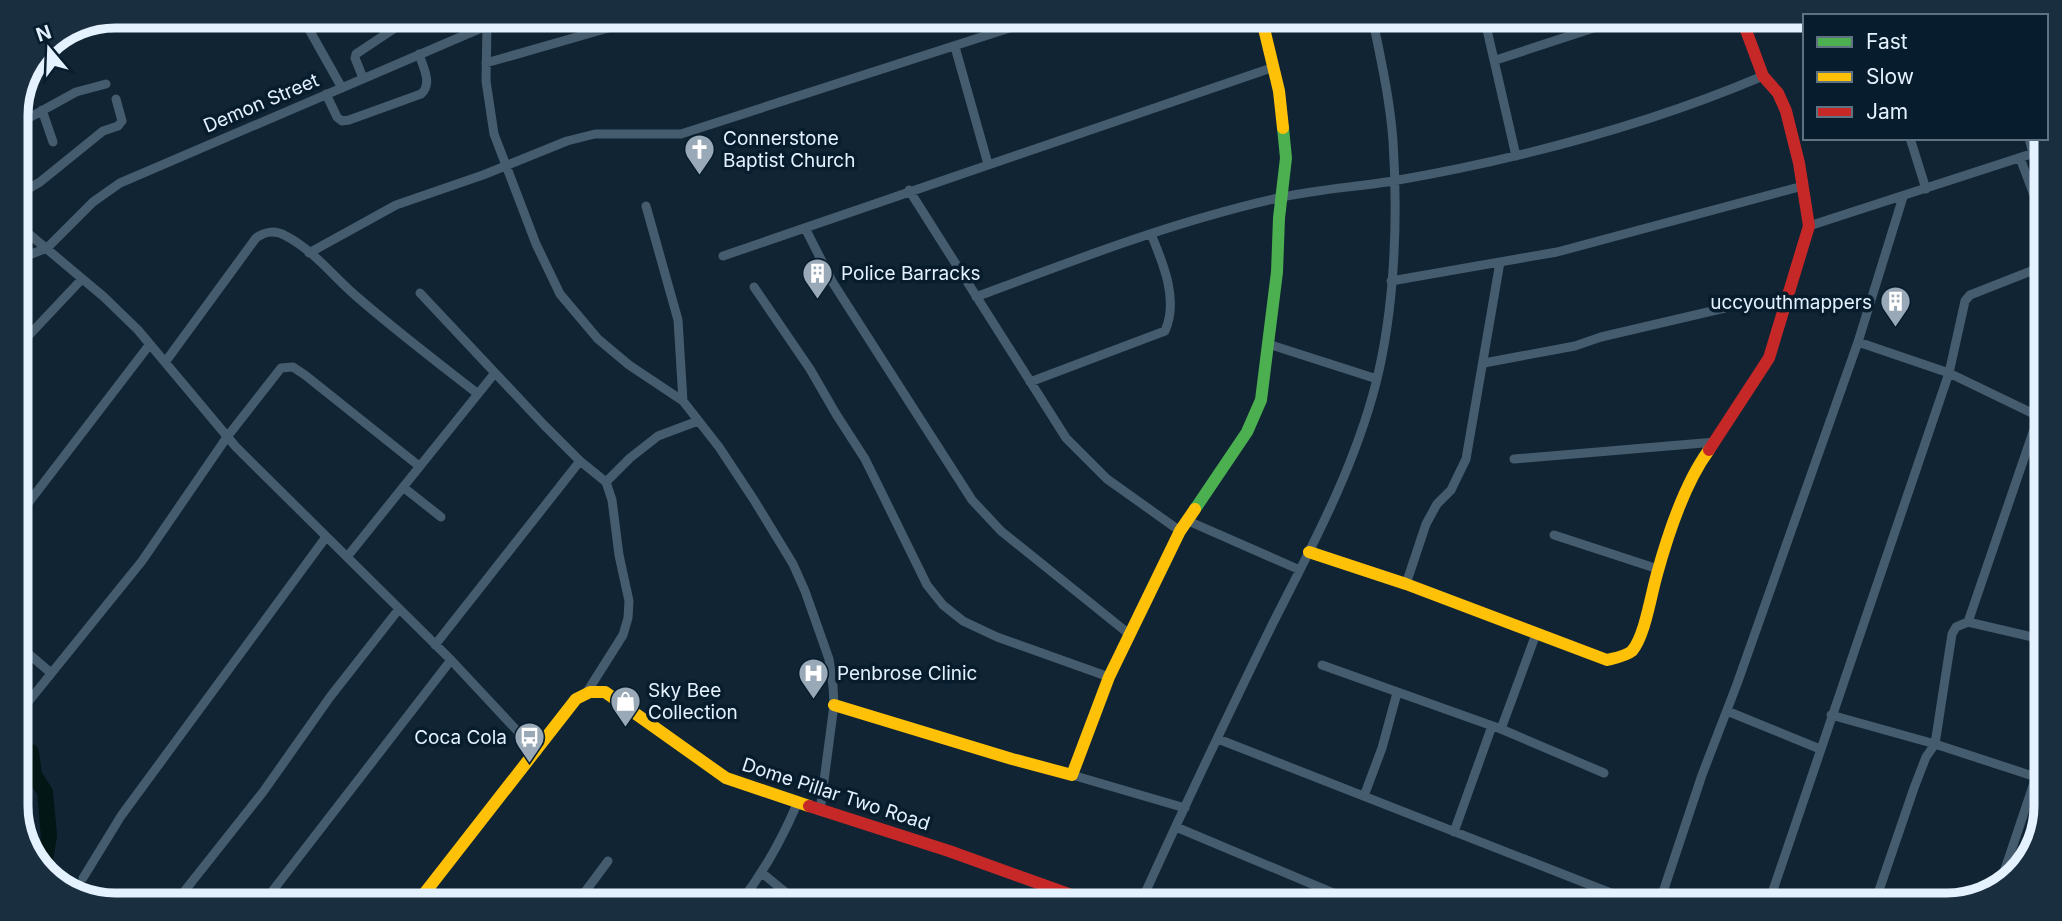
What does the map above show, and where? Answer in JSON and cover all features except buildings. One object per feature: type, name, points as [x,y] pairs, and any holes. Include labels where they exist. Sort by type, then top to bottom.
[{"type":"street","points":[[309,28],[342,88]]},
{"type":"street","points":[[363,78],[356,54],[395,28]]},
{"type":"street","name":"Demon Street","points":[[47,248],[93,202],[120,183],[479,28]]},
{"type":"street","points":[[486,28],[487,99],[494,134],[545,265],[573,311],[598,339],[629,365],[683,401],[719,447],[793,564],[813,610],[829,659],[834,705],[820,811]]},
{"type":"street","points":[[486,63],[608,28]]},
{"type":"street","points":[[309,253],[396,205],[483,175],[567,141],[595,134],[681,134],[954,47],[1003,28]]},
{"type":"street","points":[[1072,775],[1109,677],[1183,526],[1247,432],[1261,400],[1277,272],[1279,218],[1286,158],[1284,126],[1264,28]]},
{"type":"street","points":[[1145,893],[1351,462],[1377,379],[1391,281],[1394,224],[1393,141],[1374,28]]},
{"type":"street","points":[[1487,28],[1516,156]]},
{"type":"street","points":[[1496,60],[1594,28]]},
{"type":"street","points":[[1309,552],[1406,584],[1607,660],[1630,653],[1638,641],[1658,569],[1686,491],[1699,464],[1769,358],[1809,226],[1786,111],[1778,93],[1763,76],[1745,28]]},
{"type":"street","points":[[954,47],[988,164]]},
{"type":"street","points":[[326,94],[337,117],[342,121],[421,94],[427,89],[428,82],[419,54]]},
{"type":"street","points":[[723,256],[909,190],[1274,68]]},
{"type":"street","points":[[976,297],[1103,249],[1151,234],[1283,197],[1393,181],[1516,156],[1650,119],[1763,76]]},
{"type":"street","points":[[28,118],[76,92],[106,84]]},
{"type":"street","points":[[28,189],[103,131],[118,126],[121,121],[116,99]]},
{"type":"street","points":[[43,110],[53,142]]},
{"type":"street","points":[[1911,140],[1926,189]]},
{"type":"street","points":[[1809,226],[2034,154],[2030,140]]},
{"type":"street","points":[[2020,158],[2034,196]]},
{"type":"street","points":[[1391,281],[1605,240],[1803,186]]},
{"type":"street","points":[[909,190],[1066,438],[1087,461],[1129,496],[1183,526],[1300,570]]},
{"type":"street","points":[[1663,893],[1702,775],[1858,342],[1903,197]]},
{"type":"street","points":[[646,206],[678,320],[683,401]]},
{"type":"street","points":[[805,228],[833,283],[972,500],[1001,531],[1129,634]]},
{"type":"street","points":[[28,233],[104,297],[166,361],[227,437],[451,660],[537,752]]},
{"type":"street","points":[[166,361],[246,251],[262,234],[278,233],[287,236],[309,253],[356,296],[478,394]]},
{"type":"street","points":[[1030,382],[1166,331],[1169,322],[1169,283],[1151,234]]},
{"type":"street","points":[[28,255],[47,248]]},
{"type":"street","points":[[1406,584],[1426,524],[1437,503],[1451,490],[1466,459],[1500,262]]},
{"type":"street","points":[[1772,893],[1948,373],[1965,301],[1969,295],[2034,270]]},
{"type":"street","points":[[28,336],[82,279]]},
{"type":"street","points":[[754,287],[810,369],[865,459],[927,585],[943,605],[963,621],[997,637],[1109,677]]},
{"type":"street","points":[[420,293],[494,374],[580,461],[606,482],[612,500],[619,555],[629,601],[628,618],[622,635],[587,692],[576,699],[425,893]]},
{"type":"street","points":[[1483,363],[1575,346],[1601,337],[1725,308]]},
{"type":"street","points":[[1858,342],[1948,373],[2034,414]]},
{"type":"street","points":[[28,503],[150,344]]},
{"type":"street","points":[[1268,344],[1377,379]]},
{"type":"street","points":[[28,702],[142,561],[227,437],[281,368],[287,366],[305,376],[419,466]]},
{"type":"street","points":[[347,557],[494,374]]},
{"type":"street","points":[[606,482],[658,436],[698,421]]},
{"type":"street","points":[[1968,622],[2034,428]]},
{"type":"street","points":[[1514,459],[1715,442]]},
{"type":"street","points":[[435,645],[580,461]]},
{"type":"street","points":[[402,486],[441,517]]},
{"type":"street","points":[[1554,535],[1658,569]]},
{"type":"street","points":[[83,878],[121,816],[326,537]]},
{"type":"street","points":[[183,893],[263,792],[399,609]]},
{"type":"street","points":[[1878,893],[1914,788],[1926,757],[1935,744],[1952,634],[1956,627],[1968,622],[2034,637]]},
{"type":"street","points":[[1454,832],[1536,634]]},
{"type":"street","points":[[28,653],[51,673]]},
{"type":"street","points":[[271,893],[451,660]]},
{"type":"street","points":[[1322,665],[1497,727],[1604,773]]},
{"type":"street","name":"Dome Pillar Two Road","points":[[587,692],[605,692],[726,778],[797,804],[949,851],[1065,893]]},
{"type":"street","points":[[1364,796],[1382,748],[1397,693]]},
{"type":"street","points":[[834,705],[1020,762],[1185,808]]},
{"type":"street","points":[[1727,711],[1820,749]]},
{"type":"street","points":[[1831,715],[1935,744],[2034,777]]},
{"type":"street","points":[[1218,739],[1611,893]]},
{"type":"street","points":[[2004,872],[2034,789]]},
{"type":"street","points":[[747,893],[762,873],[797,804]]},
{"type":"street","points":[[1176,827],[1333,893]]},
{"type":"street","points":[[584,893],[608,861]]},
{"type":"street","points":[[762,873],[786,893]]},
{"type":"waterway","points":[[28,752],[31,752],[34,775],[45,792],[49,836],[45,858]]},
{"type":"traffic: fast","points":[[1195,509],[1247,432],[1261,400],[1277,272],[1279,218],[1286,158],[1283,128]]},
{"type":"traffic: slow","points":[[1264,28],[1279,91],[1283,128]]},
{"type":"traffic: slow","points":[[1309,552],[1406,584],[1607,660],[1617,658],[1632,651],[1641,635],[1672,526],[1684,494],[1709,450]]},
{"type":"traffic: slow","points":[[834,705],[1072,775],[1109,677],[1180,531],[1195,509]]},
{"type":"traffic: slow","points":[[425,893],[576,699],[590,692],[605,692],[726,778],[809,806]]},
{"type":"traffic: jam","points":[[1709,450],[1769,358],[1809,226],[1799,163],[1786,111],[1778,93],[1763,76],[1745,28]]},
{"type":"traffic: jam","points":[[809,806],[949,851],[1066,893]]},
{"type":"place","name":"Connerstone Baptist Church","points":[[700,176]]},
{"type":"place","name":"Police Barracks","points":[[818,300]]},
{"type":"place","name":"uccyouthmappers","points":[[1895,329]]},
{"type":"place","name":"Penbrose Clinic","points":[[814,700]]},
{"type":"place","name":"Sky Bee Collection","points":[[625,728]]},
{"type":"place","name":"Coca Cola","points":[[530,764]]}]
